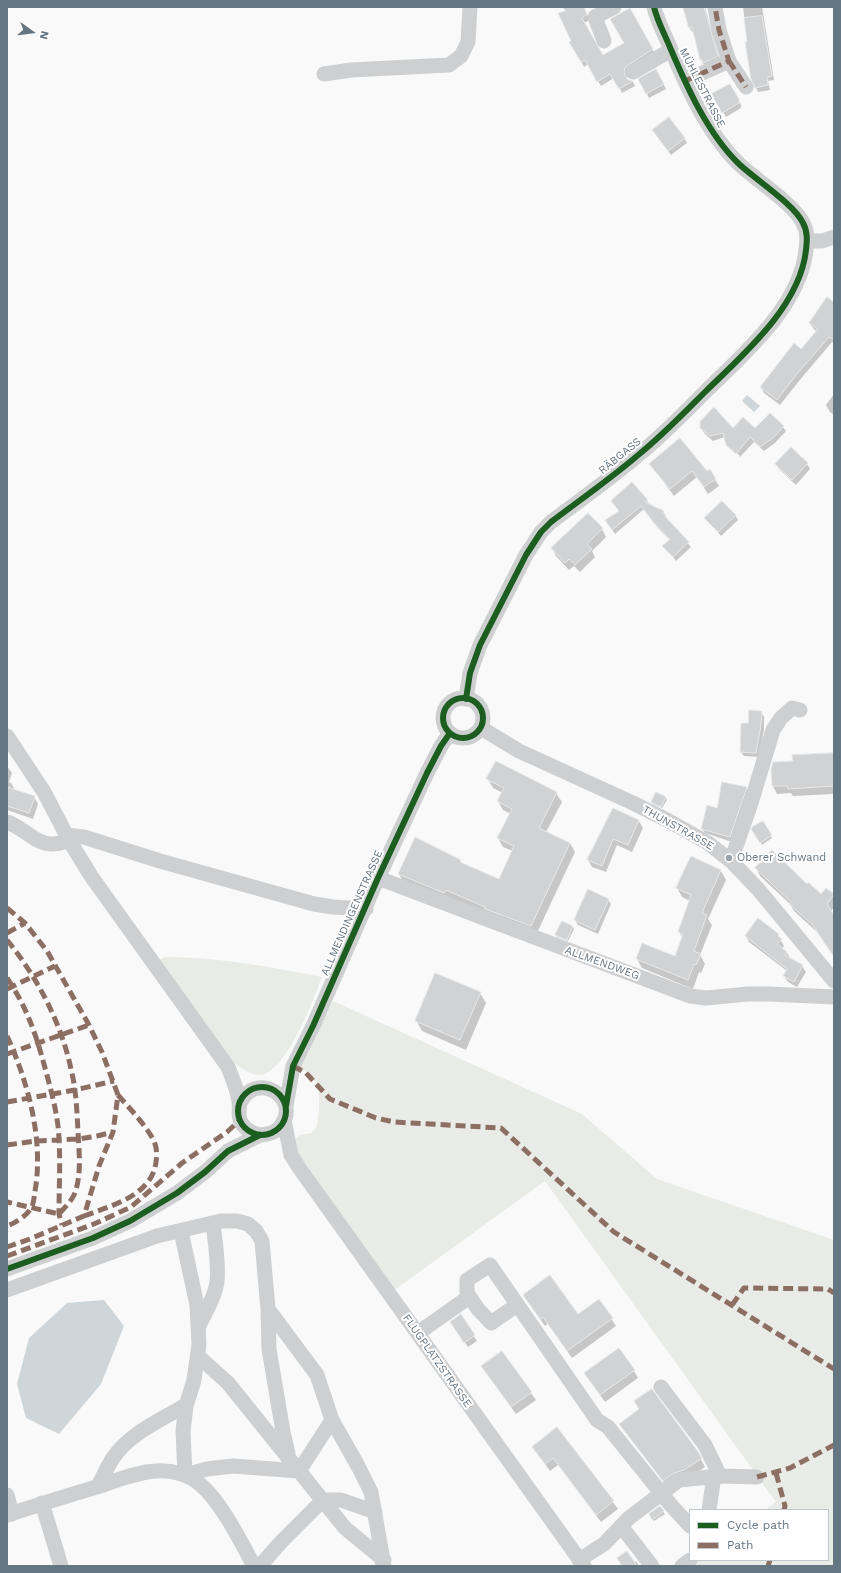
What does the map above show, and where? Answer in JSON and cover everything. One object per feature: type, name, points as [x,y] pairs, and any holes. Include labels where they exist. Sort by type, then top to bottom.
[{"type":"street","points":[[324,74],[351,70],[449,65],[462,56],[468,42],[470,7]]},
{"type":"street","points":[[604,41],[595,17],[614,7]]},
{"type":"street","name":"MÜHLESTRASSE","points":[[654,7],[685,81],[705,118],[726,150],[738,163],[797,214],[803,223],[807,241]]},
{"type":"street","points":[[715,7],[719,30],[729,61],[746,87]]},
{"type":"street","points":[[633,72],[671,50]]},
{"type":"street","name":"MÜHLESTRASSE","points":[[685,81],[729,61]]},
{"type":"street","points":[[807,241],[822,241],[834,237]]},
{"type":"street","name":"RÄBGASS","points":[[466,699],[470,673],[480,645],[526,555],[542,532],[551,522],[636,457],[662,435],[768,329],[786,302],[798,278],[805,260],[807,241]]},
{"type":"street","points":[[466,699],[472,701],[481,710],[483,722],[481,728],[476,734],[470,737],[457,737],[450,733],[444,723],[445,710],[454,701],[466,699]]},
{"type":"street","points":[[731,862],[773,730],[792,708],[800,710]]},
{"type":"street","name":"THUNSTRASSE","points":[[481,728],[519,752],[667,820],[708,843],[731,862],[758,889],[834,981]]},
{"type":"street","name":"ALLMENDINGENSTRASSE","points":[[285,1113],[292,1066],[313,1026],[366,909],[378,878],[434,757],[450,733]]},
{"type":"street","points":[[7,736],[44,792],[68,838],[91,876],[228,1067],[240,1103],[240,1120],[236,1136],[228,1151]]},
{"type":"street","points":[[7,822],[16,825],[41,842],[52,844],[68,838],[84,837],[160,861],[314,904],[366,909]]},
{"type":"street","name":"ALLMENDWEG","points":[[378,878],[690,996],[706,998],[748,994],[768,994],[834,997]]},
{"type":"street","name":"ALLMENDINGENSTRASSE","points":[[263,1088],[292,1066]]},
{"type":"street","points":[[7,1269],[93,1238],[130,1222],[177,1193],[205,1172],[228,1151],[276,1130],[285,1113],[282,1098],[277,1092],[263,1088],[228,1067]]},
{"type":"street","points":[[240,1103],[247,1093],[263,1088]]},
{"type":"street","name":"FLUGPLATZSTRASSE","points":[[285,1113],[291,1155]]},
{"type":"street","points":[[240,1120],[249,1131],[262,1135]]},
{"type":"street","name":"FLUGPLATZSTRASSE","points":[[262,1135],[291,1155],[581,1563]]},
{"type":"street","points":[[7,1290],[157,1236],[221,1221],[237,1220],[248,1224],[256,1231],[262,1242],[268,1309],[269,1349],[283,1432],[289,1458]]},
{"type":"street","points":[[198,1326],[213,1296],[217,1283],[213,1223]]},
{"type":"street","points":[[181,1231],[197,1305],[199,1345],[194,1380],[186,1405],[183,1431],[185,1475]]},
{"type":"street","points":[[517,1305],[491,1323],[466,1293],[467,1280],[490,1265],[597,1420],[608,1427],[661,1493],[689,1525]]},
{"type":"street","points":[[418,1333],[469,1297]]},
{"type":"street","points":[[268,1309],[317,1375],[332,1420],[371,1492],[375,1512],[381,1564]]},
{"type":"street","points":[[198,1356],[228,1383],[345,1528],[381,1564]]},
{"type":"street","points":[[661,1387],[705,1445],[717,1476],[709,1509]]},
{"type":"street","points":[[98,1486],[113,1458],[124,1445],[139,1433],[186,1405]]},
{"type":"street","points":[[299,1471],[332,1420]]},
{"type":"street","points":[[185,1475],[207,1469],[233,1466],[299,1471]]},
{"type":"street","points":[[7,1494],[9,1515],[42,1503],[139,1474],[155,1471],[170,1471],[185,1475],[201,1484],[211,1495],[254,1566]]},
{"type":"street","points":[[581,1563],[604,1544],[629,1518],[679,1480],[717,1476],[757,1477]]},
{"type":"street","points":[[260,1566],[280,1543],[323,1500],[341,1500],[375,1512]]},
{"type":"street","points":[[42,1503],[61,1566]]},
{"type":"street","points":[[621,1526],[652,1566]]},
{"type":"shaded area","points":[[747,395],[760,406],[754,412],[742,401]]},
{"type":"shaded area","points":[[165,957],[185,957],[225,961],[264,966],[322,977],[305,1018],[288,1050],[278,1063],[268,1072],[258,1075],[242,1069],[234,1063],[159,960]]},
{"type":"shaded area","points":[[333,1001],[582,1114],[657,1179],[834,1240],[834,1566],[688,1566],[695,1561],[829,1561],[829,1509],[766,1509],[776,1502],[545,1181],[393,1291],[295,1148],[296,1139],[299,1135],[312,1133],[317,1126],[319,1110],[319,1085],[300,1067]]},
{"type":"shaded area","points":[[104,1300],[124,1326],[101,1384],[59,1434],[26,1418],[17,1384],[29,1338],[67,1303]]},
{"type":"building","points":[[563,7],[584,7],[587,14],[582,18],[603,55],[624,43],[610,19],[630,8],[653,49],[625,67],[625,76],[628,80],[633,81],[619,89],[610,74],[597,82],[585,60],[581,62],[569,42],[571,41],[558,13],[565,11]]},
{"type":"building","points":[[683,7],[704,7],[718,56],[703,63],[702,59],[700,60],[692,27],[689,28]]},
{"type":"building","points":[[762,16],[772,76],[767,77],[768,85],[755,88],[751,79],[745,42],[747,42],[744,18]]},
{"type":"building","points":[[656,69],[664,84],[646,94],[638,79]]},
{"type":"building","points":[[730,84],[739,99],[739,103],[722,113],[711,94]]},
{"type":"building","points":[[669,117],[685,138],[668,151],[652,130]]},
{"type":"building","points":[[827,297],[834,302],[834,340],[829,337],[796,375],[777,400],[760,387],[794,343],[801,349],[818,329],[809,323]]},
{"type":"building","points":[[714,407],[733,428],[743,417],[755,428],[770,413],[784,426],[773,438],[760,447],[750,437],[736,454],[726,445],[723,433],[710,436],[700,428],[700,422]]},
{"type":"building","points":[[680,438],[707,471],[710,469],[716,479],[704,487],[692,471],[670,489],[649,464]]},
{"type":"building","points":[[791,447],[808,463],[792,480],[775,464]]},
{"type":"building","points":[[632,482],[648,500],[645,502],[664,511],[662,513],[689,542],[673,557],[662,546],[670,539],[654,523],[641,506],[612,530],[605,520],[619,511],[611,501]]},
{"type":"building","points":[[722,501],[736,515],[718,532],[704,518]]},
{"type":"building","points":[[588,513],[603,528],[587,544],[592,549],[575,565],[569,559],[565,563],[551,548]]},
{"type":"building","points":[[749,710],[762,711],[756,753],[740,752],[741,723],[748,723]]},
{"type":"building","points":[[834,753],[834,786],[788,789],[787,786],[772,786],[771,769],[773,762],[793,761],[792,755]]},
{"type":"building","points":[[496,761],[557,792],[539,828],[570,843],[531,926],[485,909],[485,907],[446,890],[444,893],[398,874],[415,837],[461,860],[460,862],[499,879],[514,846],[497,838],[512,809],[497,801],[504,788],[486,779]]},
{"type":"building","points":[[722,782],[747,787],[730,837],[701,829],[707,805],[717,808]]},
{"type":"building","points":[[7,787],[35,796],[29,813],[7,806]]},
{"type":"building","points":[[656,792],[666,797],[661,807],[651,802]]},
{"type":"building","points":[[613,808],[639,820],[628,845],[613,839],[602,866],[587,860]]},
{"type":"building","points":[[763,821],[772,835],[760,843],[751,829]]},
{"type":"building","points":[[772,850],[807,884],[808,882],[821,894],[826,888],[834,894],[827,904],[834,915],[834,957],[812,924],[789,904],[791,902],[755,868]]},
{"type":"building","points":[[691,856],[721,870],[702,913],[707,915],[694,951],[701,954],[696,965],[694,964],[688,980],[636,959],[642,943],[675,956],[683,934],[678,932],[691,895],[676,888]]},
{"type":"building","points":[[588,889],[609,899],[595,930],[574,920]]},
{"type":"building","points":[[758,918],[779,934],[778,936],[782,939],[777,944],[787,952],[785,955],[803,965],[794,982],[783,976],[787,969],[745,936]]},
{"type":"building","points":[[562,921],[573,926],[567,940],[555,935]]},
{"type":"building","points":[[435,973],[481,992],[460,1040],[415,1021]]},
{"type":"building","points":[[550,1275],[578,1314],[599,1299],[613,1318],[567,1351],[543,1317],[540,1319],[523,1295]]},
{"type":"building","points":[[461,1314],[475,1335],[464,1343],[450,1322]]},
{"type":"building","points":[[619,1348],[635,1370],[600,1395],[584,1373]]},
{"type":"building","points":[[502,1351],[532,1392],[511,1407],[481,1366]]},
{"type":"building","points":[[652,1389],[702,1458],[684,1470],[674,1473],[663,1481],[619,1424],[639,1409],[634,1401]]},
{"type":"building","points":[[557,1427],[614,1501],[596,1515],[553,1458],[545,1464],[532,1447]]},
{"type":"building","points":[[660,1506],[664,1511],[652,1520],[649,1514]]},
{"type":"building","points":[[627,1551],[637,1566],[622,1566],[617,1558]]},
{"type":"marked path","points":[[685,81],[729,61],[719,30],[715,7]]},
{"type":"marked path","points":[[729,61],[746,87]]},
{"type":"marked path","points":[[7,908],[25,923],[47,951],[89,1025],[102,1052],[118,1095],[113,1132],[99,1166],[84,1216],[7,1247]]},
{"type":"marked path","points":[[7,933],[25,923]]},
{"type":"marked path","points":[[7,940],[38,985],[54,1017],[67,1051],[75,1092],[79,1164],[77,1188],[69,1203],[59,1214],[7,1202]]},
{"type":"marked path","points":[[7,989],[55,966]]},
{"type":"marked path","points":[[7,978],[15,990],[32,1026],[54,1102],[59,1137],[59,1214],[62,1225]]},
{"type":"marked path","points":[[7,1054],[89,1025]]},
{"type":"marked path","points":[[7,1036],[22,1072],[36,1132],[37,1152],[37,1172],[32,1206],[24,1216],[7,1226]]},
{"type":"marked path","points":[[293,1066],[306,1073],[330,1099],[376,1118],[394,1122],[501,1128],[614,1232],[834,1369]]},
{"type":"marked path","points":[[7,1102],[75,1090],[114,1081]]},
{"type":"marked path","points":[[84,1216],[128,1198],[147,1183],[153,1174],[157,1157],[154,1141],[142,1123],[118,1095]]},
{"type":"marked path","points":[[7,1256],[94,1224],[131,1207],[182,1163],[227,1132],[240,1120]]},
{"type":"marked path","points":[[7,1145],[36,1141],[79,1139],[113,1132]]},
{"type":"marked path","points":[[732,1305],[744,1288],[828,1289],[834,1293]]},
{"type":"marked path","points":[[757,1477],[790,1468],[834,1445]]},
{"type":"marked path","points":[[776,1473],[785,1506],[784,1509]]},
{"type":"marked path","points":[[768,1566],[770,1561]]},
{"type":"cycle path","points":[[466,699],[470,673],[480,645],[526,555],[541,532],[551,522],[627,465],[673,424],[737,361],[768,328],[782,309],[802,271],[807,240],[806,230],[803,223],[792,208],[739,164],[717,138],[690,92],[654,7]]},
{"type":"cycle path","points":[[463,698],[471,700],[477,704],[481,710],[483,718],[481,726],[477,732],[471,736],[463,738],[455,736],[449,732],[445,726],[443,718],[445,710],[449,704],[455,700],[463,698]]},
{"type":"cycle path","points":[[286,1106],[293,1066],[313,1026],[378,878],[427,773],[441,746],[450,733]]},
{"type":"cycle path","points":[[262,1087],[271,1089],[279,1094],[284,1102],[286,1111],[284,1120],[279,1128],[271,1133],[262,1135],[253,1133],[245,1128],[240,1120],[238,1111],[240,1102],[245,1094],[253,1089],[262,1087]]},
{"type":"cycle path","points":[[7,1269],[93,1238],[130,1221],[177,1193],[205,1172],[228,1151],[260,1135]]},
{"type":"place","name":"Oberer Schwand","points":[[729,858]]}]
